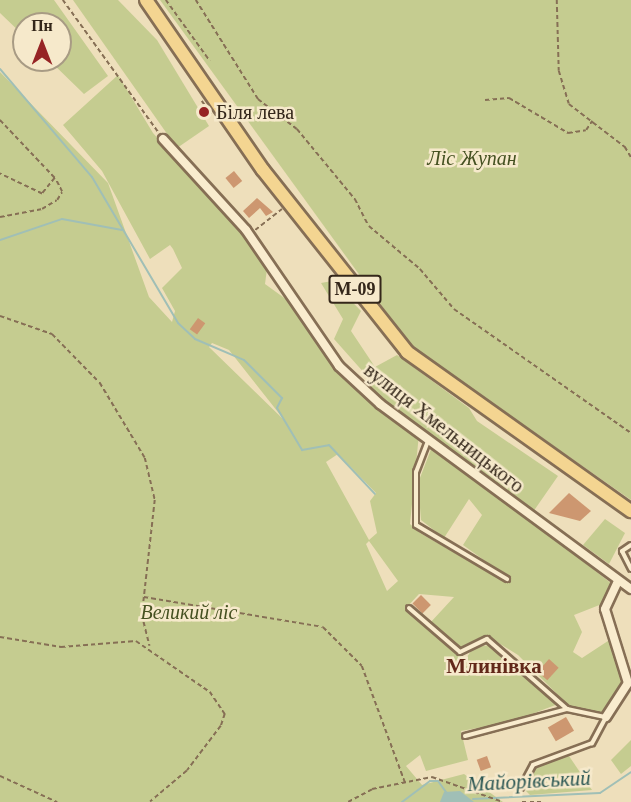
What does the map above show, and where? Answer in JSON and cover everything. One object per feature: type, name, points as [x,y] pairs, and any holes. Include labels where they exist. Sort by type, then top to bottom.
[{"type":"main road","name":"М-09","points":[[146,0],[263,170],[407,352],[631,511]]},
{"type":"street","name":"вулиця Хмельницького","points":[[163,139],[250,234],[339,366],[380,404],[430,438],[631,589]]},
{"type":"street","points":[[606,717],[620,702],[629,674],[605,609],[618,580]]},
{"type":"lane","points":[[430,438],[417,472],[416,525],[507,579]]},
{"type":"lane","points":[[631,545],[622,551],[631,569]]},
{"type":"lane","points":[[409,608],[460,652],[487,639],[567,709]]},
{"type":"lane","points":[[465,736],[567,709],[606,717],[592,743],[533,765],[521,788]]},
{"type":"path","points":[[63,0],[163,139]]},
{"type":"path","points":[[166,0],[210,61]]},
{"type":"path","points":[[196,0],[258,99],[297,129],[355,198],[369,226],[420,269],[454,309],[631,433]]},
{"type":"path","points":[[557,0],[559,71],[569,104],[592,121],[631,157]]},
{"type":"path","points":[[485,100],[509,98],[568,133],[585,130],[592,121]]},
{"type":"path","points":[[0,120],[55,178],[62,192],[57,200],[42,209],[0,217]]},
{"type":"path","points":[[0,174],[42,194],[55,178]]},
{"type":"path","points":[[250,234],[283,208]]},
{"type":"path","points":[[0,316],[52,334],[100,383],[145,458],[155,500],[143,597],[150,646]]},
{"type":"path","points":[[143,597],[323,627],[362,666],[405,782]]},
{"type":"path","points":[[0,637],[39,646],[136,640],[150,646],[210,692],[225,714],[187,771],[151,802]]},
{"type":"path","points":[[0,777],[57,802]]},
{"type":"path","points":[[348,802],[372,789],[441,778],[503,802]]},
{"type":"path","points":[[522,802],[542,802]]},
{"type":"green space","points":[[0,0],[54,0],[63,12],[12,12],[12,24],[0,13]]},
{"type":"green space","points":[[73,0],[118,0],[157,40],[209,126],[177,148]]},
{"type":"green space","name":"Ліс Жупан","points":[[160,0],[631,0],[631,500],[411,346]]},
{"type":"green space","points":[[72,25],[108,76],[84,94],[61,72],[72,72]]},
{"type":"green space","name":"Великий ліс","points":[[0,72],[108,183],[149,297],[172,322],[175,311],[162,288],[182,268],[173,249],[170,245],[150,259],[102,171],[63,125],[118,75],[153,133],[254,245],[267,269],[265,284],[294,305],[341,377],[347,374],[419,434],[410,524],[420,533],[507,583],[510,579],[463,545],[482,515],[469,499],[444,538],[421,520],[418,483],[433,444],[612,584],[602,604],[574,615],[582,632],[573,652],[582,658],[611,639],[624,679],[619,694],[600,716],[571,708],[518,655],[487,636],[459,648],[430,623],[454,597],[419,594],[407,607],[465,660],[473,648],[489,645],[517,675],[528,672],[558,704],[511,722],[461,731],[468,760],[426,771],[420,755],[406,766],[422,785],[464,774],[503,802],[0,802]],"holes":[[[212,343],[229,350],[285,421],[209,347]],[[338,454],[376,493],[370,501],[377,533],[369,540],[326,462]],[[369,541],[398,581],[387,591],[366,544]]]},
{"type":"green space","points":[[332,281],[361,311],[351,331],[375,367],[397,355],[469,408],[477,421],[558,476],[533,512],[369,388],[374,384],[334,339],[343,319],[321,283]]},
{"type":"green space","points":[[605,519],[625,533],[609,564],[583,545]]},
{"type":"green space","points":[[631,740],[631,766],[621,774],[611,760]]},
{"type":"green space","points":[[569,756],[592,790],[530,795],[525,790],[536,765]]},
{"type":"water","points":[[460,791],[474,802],[440,802],[444,792]]},
{"type":"building","points":[[234,171],[242,181],[234,188],[225,178]]},
{"type":"building","points":[[257,198],[273,212],[266,216],[260,208],[249,218],[243,211]]},
{"type":"building","points":[[198,318],[205,323],[197,335],[190,329]]},
{"type":"building","points":[[569,493],[591,511],[580,521],[549,513]]},
{"type":"building","points":[[421,595],[431,605],[422,613],[413,603]]},
{"type":"building","points":[[549,659],[559,668],[547,680],[538,672]]},
{"type":"building","points":[[566,717],[574,731],[556,741],[548,728]]},
{"type":"building","points":[[487,756],[491,767],[481,771],[477,760]]},
{"type":"waterway","points":[[0,69],[92,177],[178,323],[195,339],[244,360],[282,398],[277,408],[302,450],[329,445],[375,494]]},
{"type":"waterway","points":[[0,240],[62,219],[122,230]]},
{"type":"waterway","name":"Майорівський","points":[[473,799],[600,793],[631,772]]},
{"type":"waterway","name":"Майорівський","points":[[402,802],[430,781],[438,781],[446,792]]},
{"type":"place","name":"Бiля лева","points":[[204,112]]},
{"type":"district","name":"Млинівка","points":[[494,666]]}]
